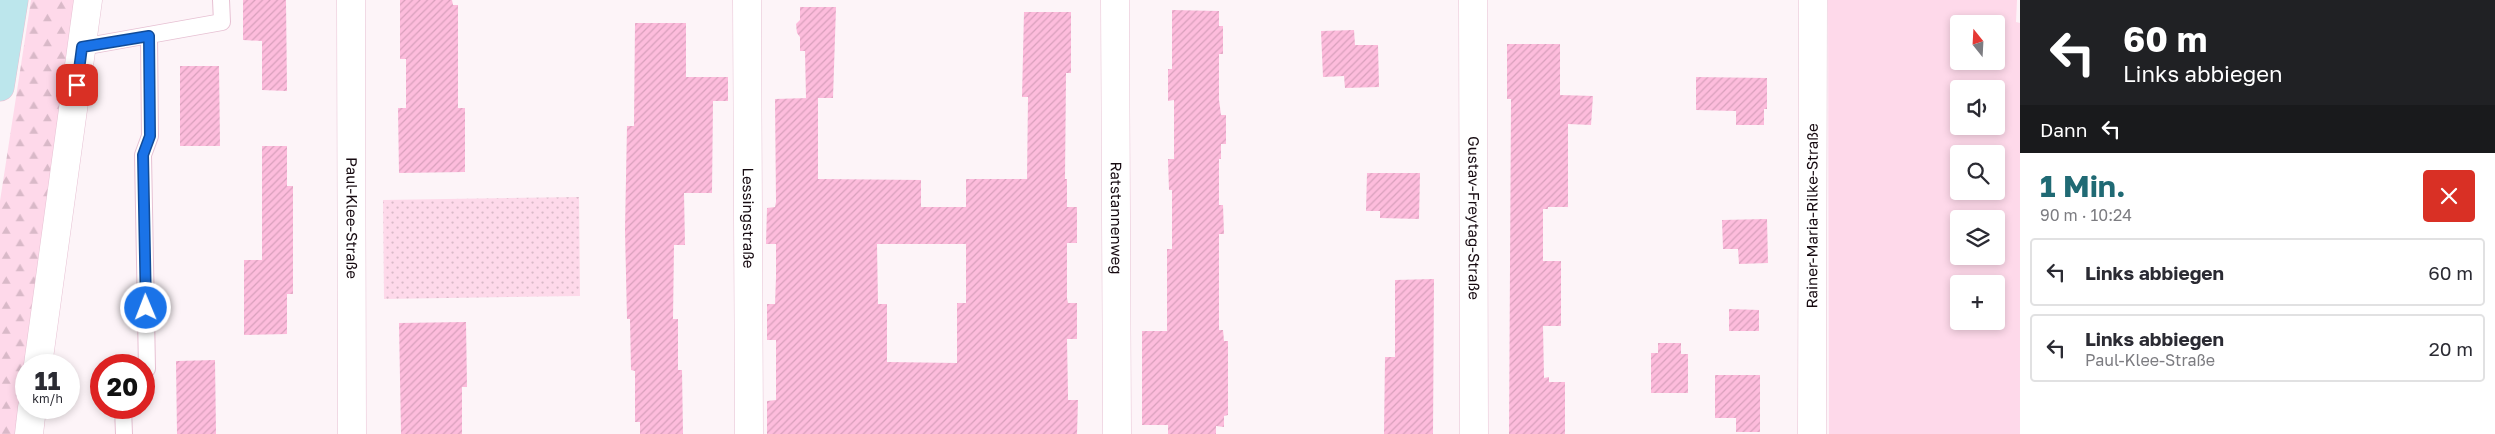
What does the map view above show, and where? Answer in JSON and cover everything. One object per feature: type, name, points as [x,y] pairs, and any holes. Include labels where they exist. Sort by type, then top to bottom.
[{"type":"main road","points":[[0,87],[14,0]]},
{"type":"street","points":[[40,354],[88,0]]},
{"type":"street","name":"Paul-Klee-Straße","points":[[351,0],[352,434]]},
{"type":"street","name":"Lessingstraße","points":[[748,0],[749,434]]},
{"type":"street","name":"Ratstannenweg","points":[[1115,0],[1117,434]]},
{"type":"street","name":"Gustav-Freytag-Straße","points":[[1473,0],[1474,434]]},
{"type":"street","name":"Rainer-Maria-Rilke-Straße","points":[[1812,434],[1813,0]]},
{"type":"street","points":[[28,434],[30,419]]},
{"type":"lane","points":[[82,47],[222,22],[222,0]]},
{"type":"lane","points":[[148,354],[143,155],[150,136],[149,36]]},
{"type":"lane","points":[[123,419],[124,434]]},
{"type":"green space","points":[[31,0],[79,0],[28,354],[15,354],[15,419],[21,419],[19,434],[0,434],[0,201]]},
{"type":"green space","points":[[1828,0],[2017,0],[2016,22],[2020,23],[2020,434],[1829,434]]},
{"type":"green space","points":[[579,197],[580,296],[384,299],[383,200]]},
{"type":"building","points":[[243,0],[286,0],[287,91],[262,90],[262,41],[243,40]]},
{"type":"building","points":[[400,0],[452,0],[453,5],[458,5],[458,108],[465,108],[465,172],[399,173],[398,108],[406,108],[406,59],[400,59]]},
{"type":"building","points":[[800,7],[836,7],[833,98],[818,98],[818,179],[921,180],[921,207],[966,207],[966,179],[1027,179],[1028,97],[1022,97],[1024,12],[1071,12],[1071,73],[1066,73],[1065,179],[1067,179],[1067,207],[1077,207],[1077,243],[1067,243],[1067,298],[1068,303],[1077,303],[1077,339],[1067,339],[1068,400],[1078,400],[1077,434],[767,434],[767,401],[776,400],[776,340],[767,340],[767,304],[775,304],[776,244],[766,244],[767,208],[775,207],[776,202],[775,99],[809,98],[806,98],[805,51],[800,51],[800,37],[797,33],[796,24],[800,20]],"holes":[[[877,244],[966,244],[966,303],[957,303],[957,363],[887,362],[887,304],[878,304]]]},
{"type":"building","points":[[1172,10],[1219,11],[1219,26],[1223,26],[1223,54],[1219,54],[1219,100],[1221,115],[1226,115],[1226,144],[1221,144],[1221,159],[1219,159],[1219,205],[1223,205],[1224,234],[1219,234],[1219,330],[1223,330],[1224,341],[1228,341],[1228,415],[1224,416],[1224,427],[1216,426],[1216,434],[1168,434],[1168,425],[1142,425],[1142,331],[1167,331],[1167,249],[1172,249],[1172,190],[1169,190],[1168,159],[1174,159],[1174,100],[1168,101],[1168,69],[1172,69]]},
{"type":"building","points":[[635,23],[686,23],[686,77],[728,77],[728,101],[713,101],[712,193],[684,193],[685,245],[674,245],[673,319],[678,319],[678,370],[682,370],[683,434],[640,434],[640,422],[635,422],[635,371],[631,370],[630,319],[627,319],[625,230],[627,126],[634,126]]},
{"type":"building","points":[[1354,30],[1355,45],[1378,45],[1379,87],[1345,88],[1344,76],[1323,77],[1321,31]]},
{"type":"building","points":[[1507,44],[1560,44],[1560,95],[1593,96],[1591,125],[1568,124],[1568,207],[1548,207],[1548,209],[1543,209],[1543,261],[1561,261],[1561,326],[1543,326],[1544,378],[1549,377],[1549,382],[1565,382],[1565,434],[1509,434],[1511,99],[1507,99]]},
{"type":"building","points":[[180,66],[219,66],[220,146],[180,146]]},
{"type":"building","points":[[1696,77],[1767,78],[1767,109],[1764,109],[1764,125],[1736,125],[1736,111],[1696,110]]},
{"type":"building","points":[[262,146],[287,146],[287,186],[293,186],[293,294],[287,294],[287,334],[244,335],[244,260],[262,260]]},
{"type":"building","points":[[1367,173],[1420,173],[1419,219],[1380,218],[1380,211],[1366,211]]},
{"type":"building","points":[[1767,219],[1768,263],[1739,264],[1738,249],[1723,249],[1722,220]]},
{"type":"building","points":[[1434,279],[1433,434],[1384,434],[1385,357],[1395,357],[1395,280]]},
{"type":"building","points":[[1729,309],[1759,310],[1759,331],[1729,331]]},
{"type":"building","points":[[466,322],[467,387],[462,387],[462,434],[401,434],[399,323]]},
{"type":"building","points":[[1658,343],[1681,343],[1681,354],[1688,354],[1688,393],[1651,393],[1651,353],[1658,353]]},
{"type":"building","points":[[215,360],[216,434],[177,434],[176,361]]},
{"type":"building","points":[[1715,375],[1760,375],[1760,432],[1736,432],[1736,418],[1715,418]]},
{"type":"route","points":[[77,85],[82,47],[149,36],[150,136],[143,155],[146,308]]}]
